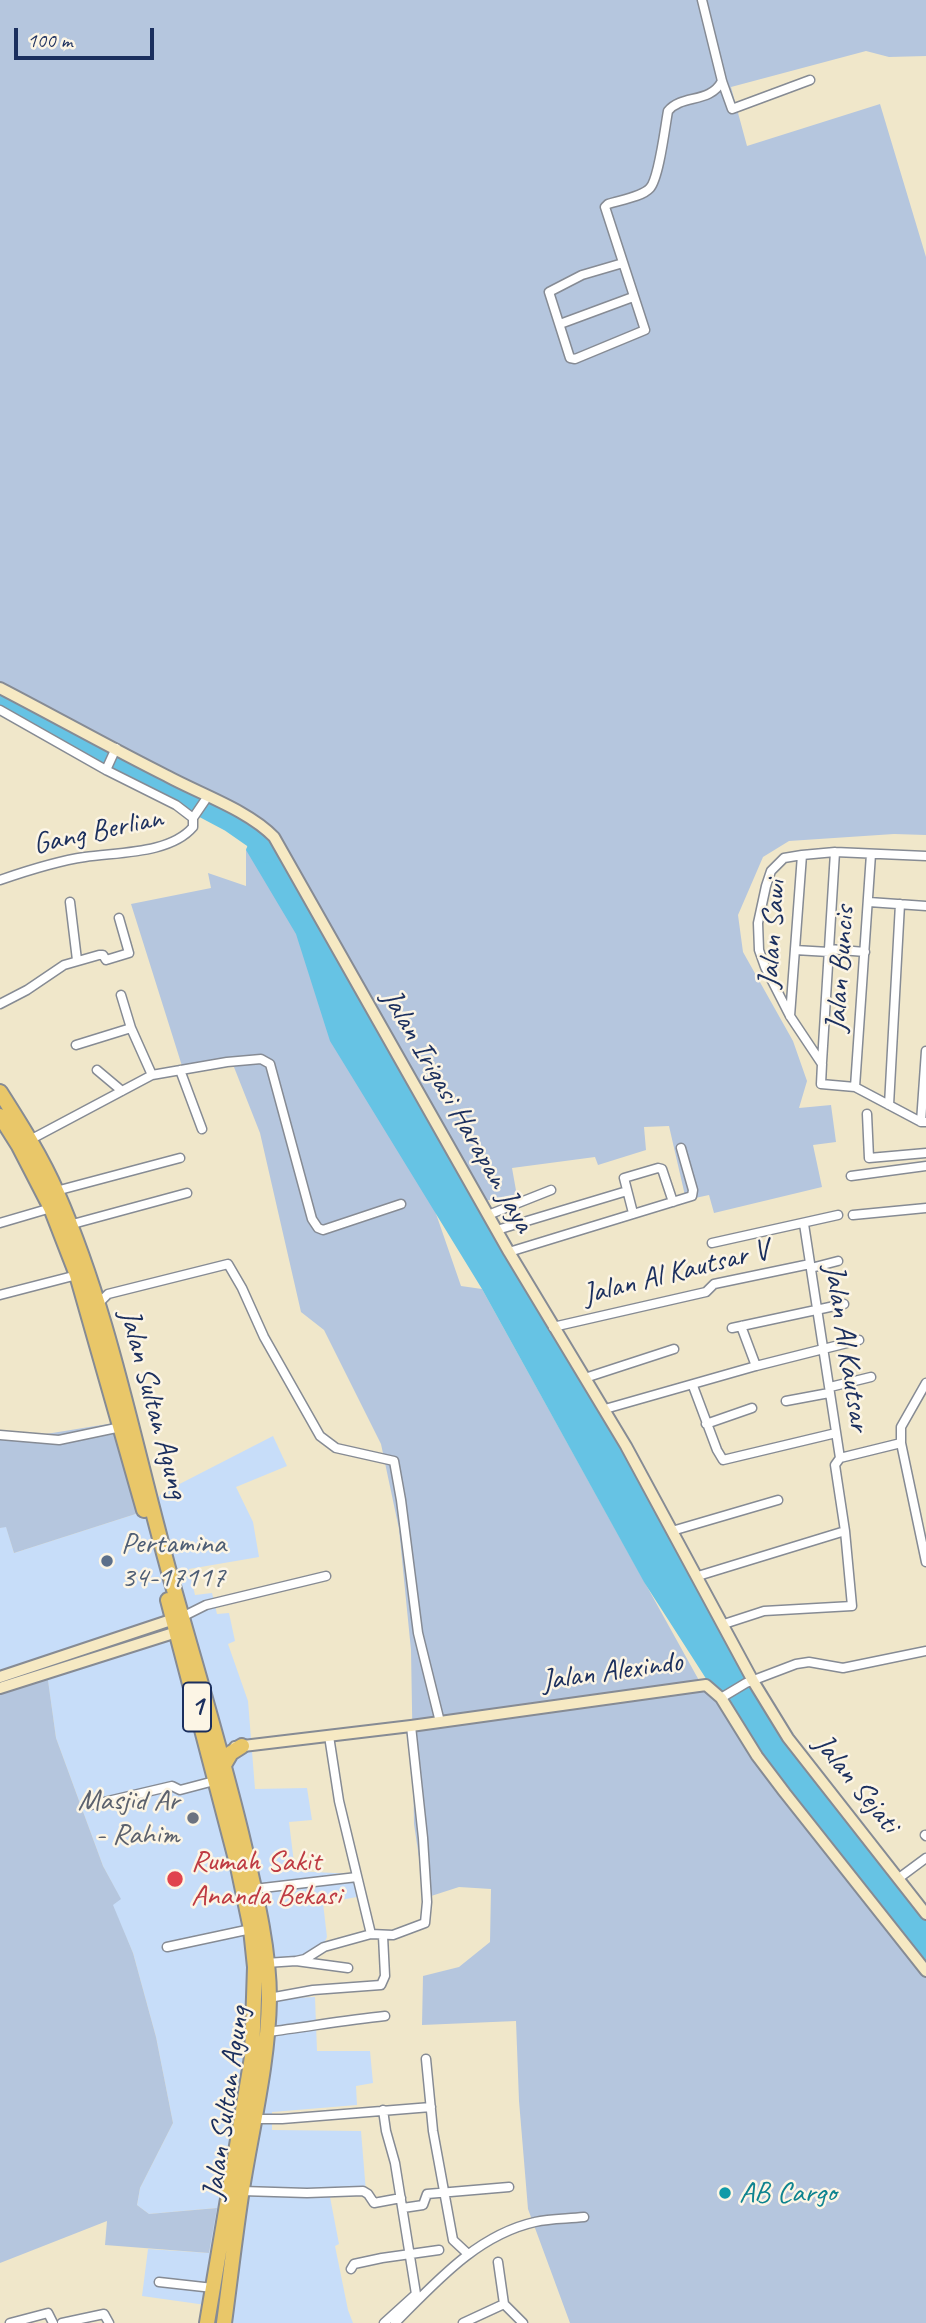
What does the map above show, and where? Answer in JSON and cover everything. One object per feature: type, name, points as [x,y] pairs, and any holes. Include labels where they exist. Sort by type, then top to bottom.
[{"type":"highway","name":"Jalan Sultan Agung","points":[[0,1092],[24,1143],[77,1275],[127,1426]]},
{"type":"highway","name":"Jalan Sultan Agung","points":[[0,1116],[24,1143],[56,1191],[98,1304],[179,1624],[254,1889],[266,1964],[269,1998],[267,2032],[224,2323]]},
{"type":"highway","points":[[219,1761],[242,1746]]},
{"type":"highway","points":[[219,1761],[242,1746]]},
{"type":"highway","name":"Jalan Sultan Agung","points":[[207,2323],[252,2057],[255,1968],[251,1929],[219,1761]]},
{"type":"street","points":[[702,0],[722,81],[732,109],[810,80]]},
{"type":"street","points":[[623,263],[582,275],[551,289],[548,295],[560,324],[568,356],[575,359],[645,330],[645,325],[633,297],[623,263],[605,210],[606,205],[651,187],[656,177],[668,111],[675,105],[713,93],[722,81]]},
{"type":"street","points":[[560,324],[633,297]]},
{"type":"street","name":"Jalan Irigasi Harapan Jaya","points":[[0,688],[256,823],[274,837],[509,1252],[605,1409],[724,1624],[750,1682]]},
{"type":"street","points":[[18,717],[24,703]]},
{"type":"street","points":[[0,710],[18,717],[196,815],[206,798]]},
{"type":"street","points":[[107,768],[115,750]]},
{"type":"street","name":"Gang Berlian","points":[[0,880],[84,857],[121,855],[175,840],[194,827],[196,815]]},
{"type":"street","points":[[835,852],[821,1084],[855,1087],[924,1122],[926,1051]]},
{"type":"street","points":[[822,1063],[790,1016],[759,950],[758,923],[771,871],[784,858],[802,855],[835,852],[926,856]]},
{"type":"street","name":"Jalan Buncis","points":[[855,1087],[871,854]]},
{"type":"street","name":"Jalan Sawi","points":[[790,1016],[802,855]]},
{"type":"street","points":[[70,902],[77,960]]},
{"type":"street","points":[[869,902],[926,906]]},
{"type":"street","points":[[889,1105],[900,904]]},
{"type":"street","points":[[0,1004],[64,965],[103,955],[106,960],[127,954],[129,950],[119,918]]},
{"type":"street","points":[[795,950],[865,952]]},
{"type":"street","points":[[121,995],[131,1028],[152,1076]]},
{"type":"street","points":[[76,1045],[131,1028]]},
{"type":"street","points":[[24,1143],[152,1076],[227,1062],[261,1059],[270,1064],[290,1144],[312,1219],[318,1228],[323,1230],[401,1204]]},
{"type":"street","points":[[97,1070],[122,1091]]},
{"type":"street","points":[[180,1070],[202,1129]]},
{"type":"street","points":[[867,1114],[869,1158],[926,1153]]},
{"type":"street","points":[[509,1252],[692,1196],[694,1192],[681,1149]]},
{"type":"street","points":[[56,1191],[180,1158]]},
{"type":"street","points":[[851,1176],[926,1166]]},
{"type":"street","points":[[633,1213],[624,1177],[660,1167],[673,1202]]},
{"type":"street","points":[[488,1215],[551,1190]]},
{"type":"street","points":[[497,1230],[627,1191]]},
{"type":"street","points":[[69,1225],[187,1193]]},
{"type":"street","points":[[0,1223],[51,1208]]},
{"type":"street","points":[[853,1215],[926,1208]]},
{"type":"street","points":[[712,1243],[838,1215]]},
{"type":"street","name":"Jalan Al Kautsar","points":[[804,1224],[840,1458],[901,1443]]},
{"type":"street","name":"Jalan Al Kautsar V","points":[[553,1327],[706,1292],[715,1284],[838,1261]]},
{"type":"street","points":[[98,1304],[108,1294],[223,1264],[230,1265],[264,1337],[320,1436],[335,1448],[394,1461],[418,1633],[440,1722]]},
{"type":"street","points":[[0,1295],[77,1275]]},
{"type":"street","points":[[732,1328],[844,1304]]},
{"type":"street","points":[[741,1326],[755,1366]]},
{"type":"street","points":[[605,1409],[755,1366],[859,1340]]},
{"type":"street","points":[[585,1378],[674,1349]]},
{"type":"street","points":[[786,1401],[871,1377]]},
{"type":"street","points":[[926,1383],[901,1426],[901,1443],[926,1557]]},
{"type":"street","points":[[693,1385],[723,1460],[836,1433]]},
{"type":"street","points":[[706,1423],[752,1408]]},
{"type":"street","points":[[0,1435],[59,1440],[127,1426]]},
{"type":"street","points":[[724,1624],[764,1611],[852,1606],[835,1465],[840,1458]]},
{"type":"street","points":[[672,1531],[778,1500]]},
{"type":"street","points":[[698,1576],[845,1531]]},
{"type":"street","points":[[0,1688],[179,1624],[206,1605],[326,1576]]},
{"type":"street","points":[[0,1677],[179,1624]]},
{"type":"street","points":[[721,1698],[750,1682],[802,1662],[843,1668],[926,1651]]},
{"type":"street","name":"Jalan Sejati","points":[[750,1682],[790,1741],[926,1914]]},
{"type":"street","name":"Jalan Alexindo","points":[[242,1746],[411,1726],[701,1684],[712,1688],[721,1698],[757,1756],[926,1971]]},
{"type":"street","points":[[266,1964],[305,1959],[324,1947],[371,1934],[383,1936],[417,1927],[426,1921],[423,1838],[411,1726]]},
{"type":"street","points":[[329,1736],[339,1801],[371,1934]]},
{"type":"street","points":[[91,1805],[172,1786],[180,1790],[219,1761]]},
{"type":"street","points":[[899,1878],[926,1858]]},
{"type":"street","points":[[254,1889],[357,1877]]},
{"type":"street","points":[[167,1947],[251,1929]]},
{"type":"street","points":[[269,1998],[313,1990],[381,1985],[385,1976],[383,1936]]},
{"type":"street","points":[[296,1961],[348,1968]]},
{"type":"street","points":[[267,2032],[385,2015]]},
{"type":"street","points":[[426,2059],[433,2131],[453,2242],[468,2254]]},
{"type":"street","points":[[255,2119],[295,2119],[431,2107]]},
{"type":"street","points":[[383,2110],[394,2157],[416,2294],[384,2323]]},
{"type":"street","points":[[402,2208],[423,2205],[426,2194],[509,2187]]},
{"type":"street","points":[[242,2191],[363,2191],[374,2203],[401,2198]]},
{"type":"street","points":[[395,2323],[468,2254],[500,2233],[546,2219],[583,2217]]},
{"type":"street","points":[[351,2269],[354,2264],[439,2250]]},
{"type":"street","points":[[498,2262],[504,2304],[523,2323]]},
{"type":"street","points":[[159,2282],[213,2288]]},
{"type":"street","points":[[463,2323],[504,2304]]},
{"type":"street","points":[[10,2323],[48,2313],[53,2323]]},
{"type":"street","points":[[62,2323],[104,2314],[109,2323]]},
{"type":"shaded area","points":[[0,0],[926,0],[926,56],[889,57],[866,51],[731,87],[747,146],[880,104],[926,257],[926,835],[894,834],[789,841],[763,857],[738,915],[743,952],[793,1041],[807,1081],[799,1108],[831,1105],[836,1142],[813,1145],[822,1187],[714,1213],[709,1195],[686,1200],[669,1126],[644,1127],[646,1150],[598,1165],[595,1157],[512,1168],[517,1196],[434,1208],[461,1286],[482,1289],[701,1684],[706,1685],[926,1972],[926,2323],[570,2323],[528,2209],[519,2101],[516,2021],[422,2025],[423,1976],[459,1967],[490,1942],[491,1889],[459,1887],[425,1898],[414,1824],[411,1650],[399,1529],[381,1444],[324,1330],[301,1312],[260,1133],[230,1057],[182,1066],[131,904],[211,888],[208,873],[246,886],[246,850],[256,823],[0,688]]},
{"type":"shaded area","points":[[120,1422],[148,1510],[14,1553],[6,1527],[0,1528],[0,1432],[46,1434]]},
{"type":"shaded area","points":[[273,1436],[287,1466],[236,1487],[253,1522],[259,1557],[189,1569],[195,1595],[212,1593],[217,1614],[229,1613],[235,1641],[228,1644],[248,1701],[255,1789],[307,1788],[312,1820],[289,1822],[295,1871],[354,1874],[357,1897],[323,1903],[327,1937],[317,1958],[267,1963],[269,1999],[315,1997],[317,2051],[370,2051],[373,2083],[356,2086],[357,2105],[272,2112],[272,2130],[361,2131],[366,2192],[330,2197],[339,2244],[335,2246],[353,2323],[205,2323],[206,2305],[142,2296],[148,2249],[209,2253],[216,2208],[149,2214],[137,2205],[140,2188],[173,2123],[156,2037],[133,1953],[112,1905],[120,1898],[103,1866],[56,1738],[45,1660],[0,1674],[0,1528],[6,1526],[14,1553],[148,1510],[162,1493]]},
{"type":"shaded area","points":[[45,1659],[56,1738],[103,1866],[121,1899],[113,1905],[133,1953],[156,2037],[173,2123],[140,2188],[137,2205],[149,2214],[217,2208],[209,2253],[105,2245],[107,2221],[0,2263],[0,1674]]},
{"type":"water","points":[[256,823],[270,834],[788,1738],[926,1913],[926,1971],[712,1688],[644,1582],[482,1289],[330,1041],[296,934],[246,850]]},
{"type":"waterway","points":[[0,701],[230,823],[253,839],[268,854]]},
{"type":"place","name":"Pertamina 34-17117","points":[[107,1561]]},
{"type":"place","name":"Masjid Ar - Rahim","points":[[193,1818]]},
{"type":"place","name":"Rumah Sakit Ananda Bekasi","points":[[175,1879]]},
{"type":"place","name":"AB Cargo","points":[[725,2193]]}]
